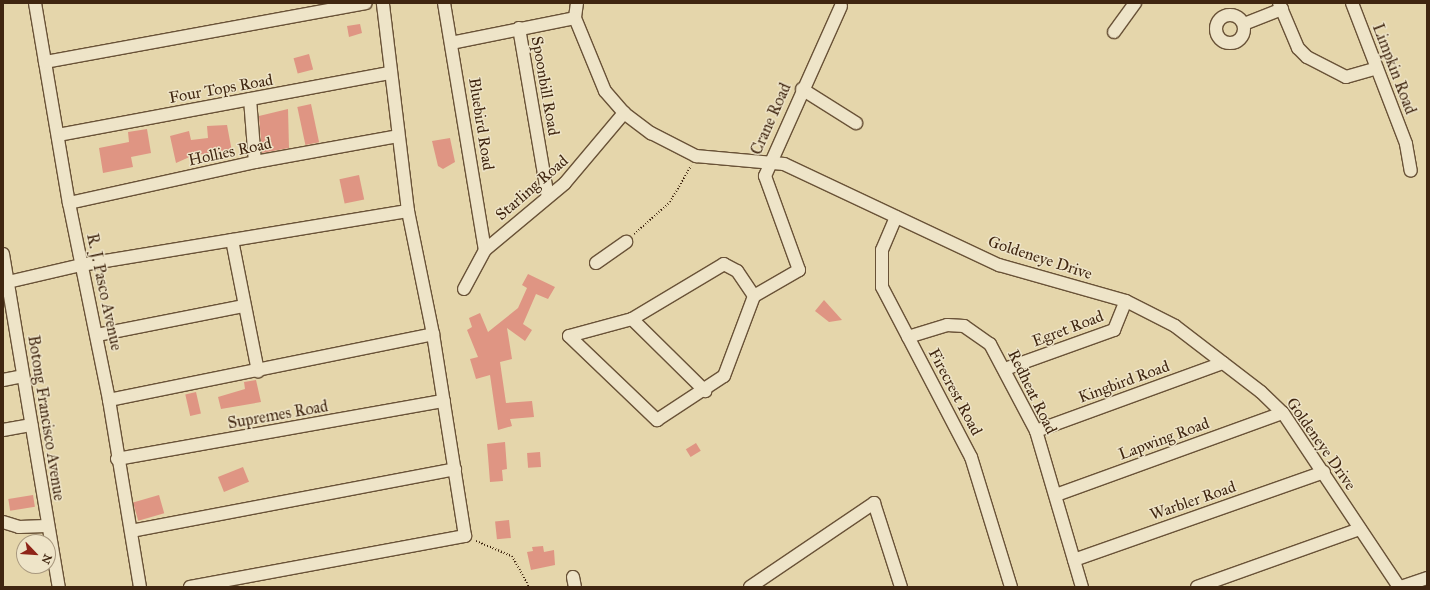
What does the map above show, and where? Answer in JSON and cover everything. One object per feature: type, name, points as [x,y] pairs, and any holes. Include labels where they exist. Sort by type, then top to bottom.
[{"type":"street","name":"R. J. Pasco Avenue","points":[[35,3],[69,203],[109,400],[117,459],[140,587]]},
{"type":"street","points":[[45,62],[366,3]]},
{"type":"street","points":[[190,587],[466,536],[433,334],[408,211],[389,74],[383,3]]},
{"type":"street","name":"Bluebird Road","points":[[444,3],[485,250]]},
{"type":"street","name":"Goldeneye Drive","points":[[577,3],[575,18],[605,91],[624,113],[651,133],[696,156],[784,164],[999,265],[1126,301],[1175,326],[1283,413],[1400,587]]},
{"type":"street","points":[[1114,32],[1135,3]]},
{"type":"street","name":"Limpkin Road","points":[[1352,3],[1406,144],[1411,171]]},
{"type":"street","name":"Crane Road","points":[[754,296],[799,270],[765,176],[768,162],[841,6]]},
{"type":"street","points":[[1244,24],[1281,6],[1298,48],[1307,57],[1346,77],[1377,68]]},
{"type":"street","points":[[451,43],[518,28],[575,18]]},
{"type":"street","name":"Spoonbill Road","points":[[518,28],[548,197]]},
{"type":"street","name":"Four Tops Road","points":[[58,135],[389,74]]},
{"type":"street","points":[[802,89],[856,124]]},
{"type":"street","points":[[250,100],[255,162]]},
{"type":"street","name":"Starling Road","points":[[464,288],[485,250],[548,197],[585,162],[624,113]]},
{"type":"street","name":"Hollies Road","points":[[69,203],[255,162],[398,136]]},
{"type":"street","points":[[8,282],[81,265],[408,211]]},
{"type":"street","name":"Firecrest Road","points":[[896,217],[882,250],[880,270],[882,287],[971,457],[1011,587]]},
{"type":"street","points":[[232,240],[258,371]]},
{"type":"street","points":[[596,263],[626,242]]},
{"type":"street","name":"Botong Francisco Avenue","points":[[3,254],[32,425],[46,526],[58,587]]},
{"type":"street","points":[[724,264],[737,271],[754,296],[734,356],[724,376],[705,391],[657,420],[569,336],[632,319],[724,264]]},
{"type":"street","name":"Egret Road","points":[[1005,369],[1114,330],[1126,301]]},
{"type":"street","points":[[97,335],[244,306]]},
{"type":"street","points":[[632,319],[705,391]]},
{"type":"street","name":"Redheat Road","points":[[908,338],[947,325],[964,326],[990,344],[1005,369],[1036,430],[1082,587]]},
{"type":"street","points":[[109,400],[258,371],[433,334]]},
{"type":"street","name":"Kingbird Road","points":[[1036,430],[1223,364]]},
{"type":"street","points":[[3,380],[23,376]]},
{"type":"street","name":"Supremes Road","points":[[117,459],[444,401]]},
{"type":"street","name":"Lapwing Road","points":[[1056,495],[1283,413]]},
{"type":"street","points":[[3,430],[32,425]]},
{"type":"street","points":[[131,531],[455,469]]},
{"type":"street","name":"Warbler Road","points":[[1074,560],[1324,472]]},
{"type":"street","points":[[750,587],[874,503],[901,587]]},
{"type":"street","points":[[3,522],[19,527],[46,526]]},
{"type":"street","points":[[1197,587],[1360,529]]},
{"type":"street","points":[[1400,587],[1427,578]]},
{"type":"path","points":[[626,242],[670,202],[696,156]]},
{"type":"path","points":[[466,536],[512,556],[529,587]]},
{"type":"building","points":[[360,24],[362,33],[349,37],[347,26]]},
{"type":"building","points":[[309,54],[313,69],[298,74],[294,58]]},
{"type":"building","points":[[311,104],[319,142],[305,145],[297,107]]},
{"type":"building","points":[[288,109],[289,148],[262,153],[259,116]]},
{"type":"building","points":[[227,125],[233,157],[220,158],[220,152],[194,155],[176,163],[170,136],[189,131],[191,140],[208,138],[207,126]]},
{"type":"building","points":[[147,129],[151,153],[131,157],[133,167],[103,173],[99,148],[129,142],[128,132]]},
{"type":"building","points":[[450,138],[455,162],[443,169],[438,166],[432,141]]},
{"type":"building","points":[[359,175],[364,199],[345,204],[339,179]]},
{"type":"building","points":[[528,274],[555,287],[548,299],[536,294],[523,324],[532,330],[525,341],[507,328],[512,359],[500,362],[506,403],[532,401],[534,417],[510,419],[512,426],[498,430],[490,375],[476,379],[470,359],[478,357],[467,330],[472,327],[469,318],[480,313],[488,332],[518,308],[527,288],[522,285]]},
{"type":"building","points":[[824,300],[842,320],[829,322],[815,311]]},
{"type":"building","points":[[256,380],[261,402],[221,409],[218,397],[245,389],[244,382]]},
{"type":"building","points":[[196,392],[201,413],[190,416],[185,394]]},
{"type":"building","points":[[505,442],[507,469],[502,470],[503,481],[490,482],[487,444]]},
{"type":"building","points":[[696,443],[701,451],[691,457],[686,449]]},
{"type":"building","points":[[540,452],[541,467],[528,468],[527,453]]},
{"type":"building","points":[[243,467],[249,482],[224,492],[218,477]]},
{"type":"building","points":[[33,495],[35,507],[10,511],[8,499]]},
{"type":"building","points":[[159,495],[164,513],[138,521],[133,502]]},
{"type":"building","points":[[509,520],[511,538],[497,539],[495,521]]},
{"type":"building","points":[[543,546],[544,552],[554,550],[555,565],[531,570],[527,552],[533,551],[532,547]]}]
